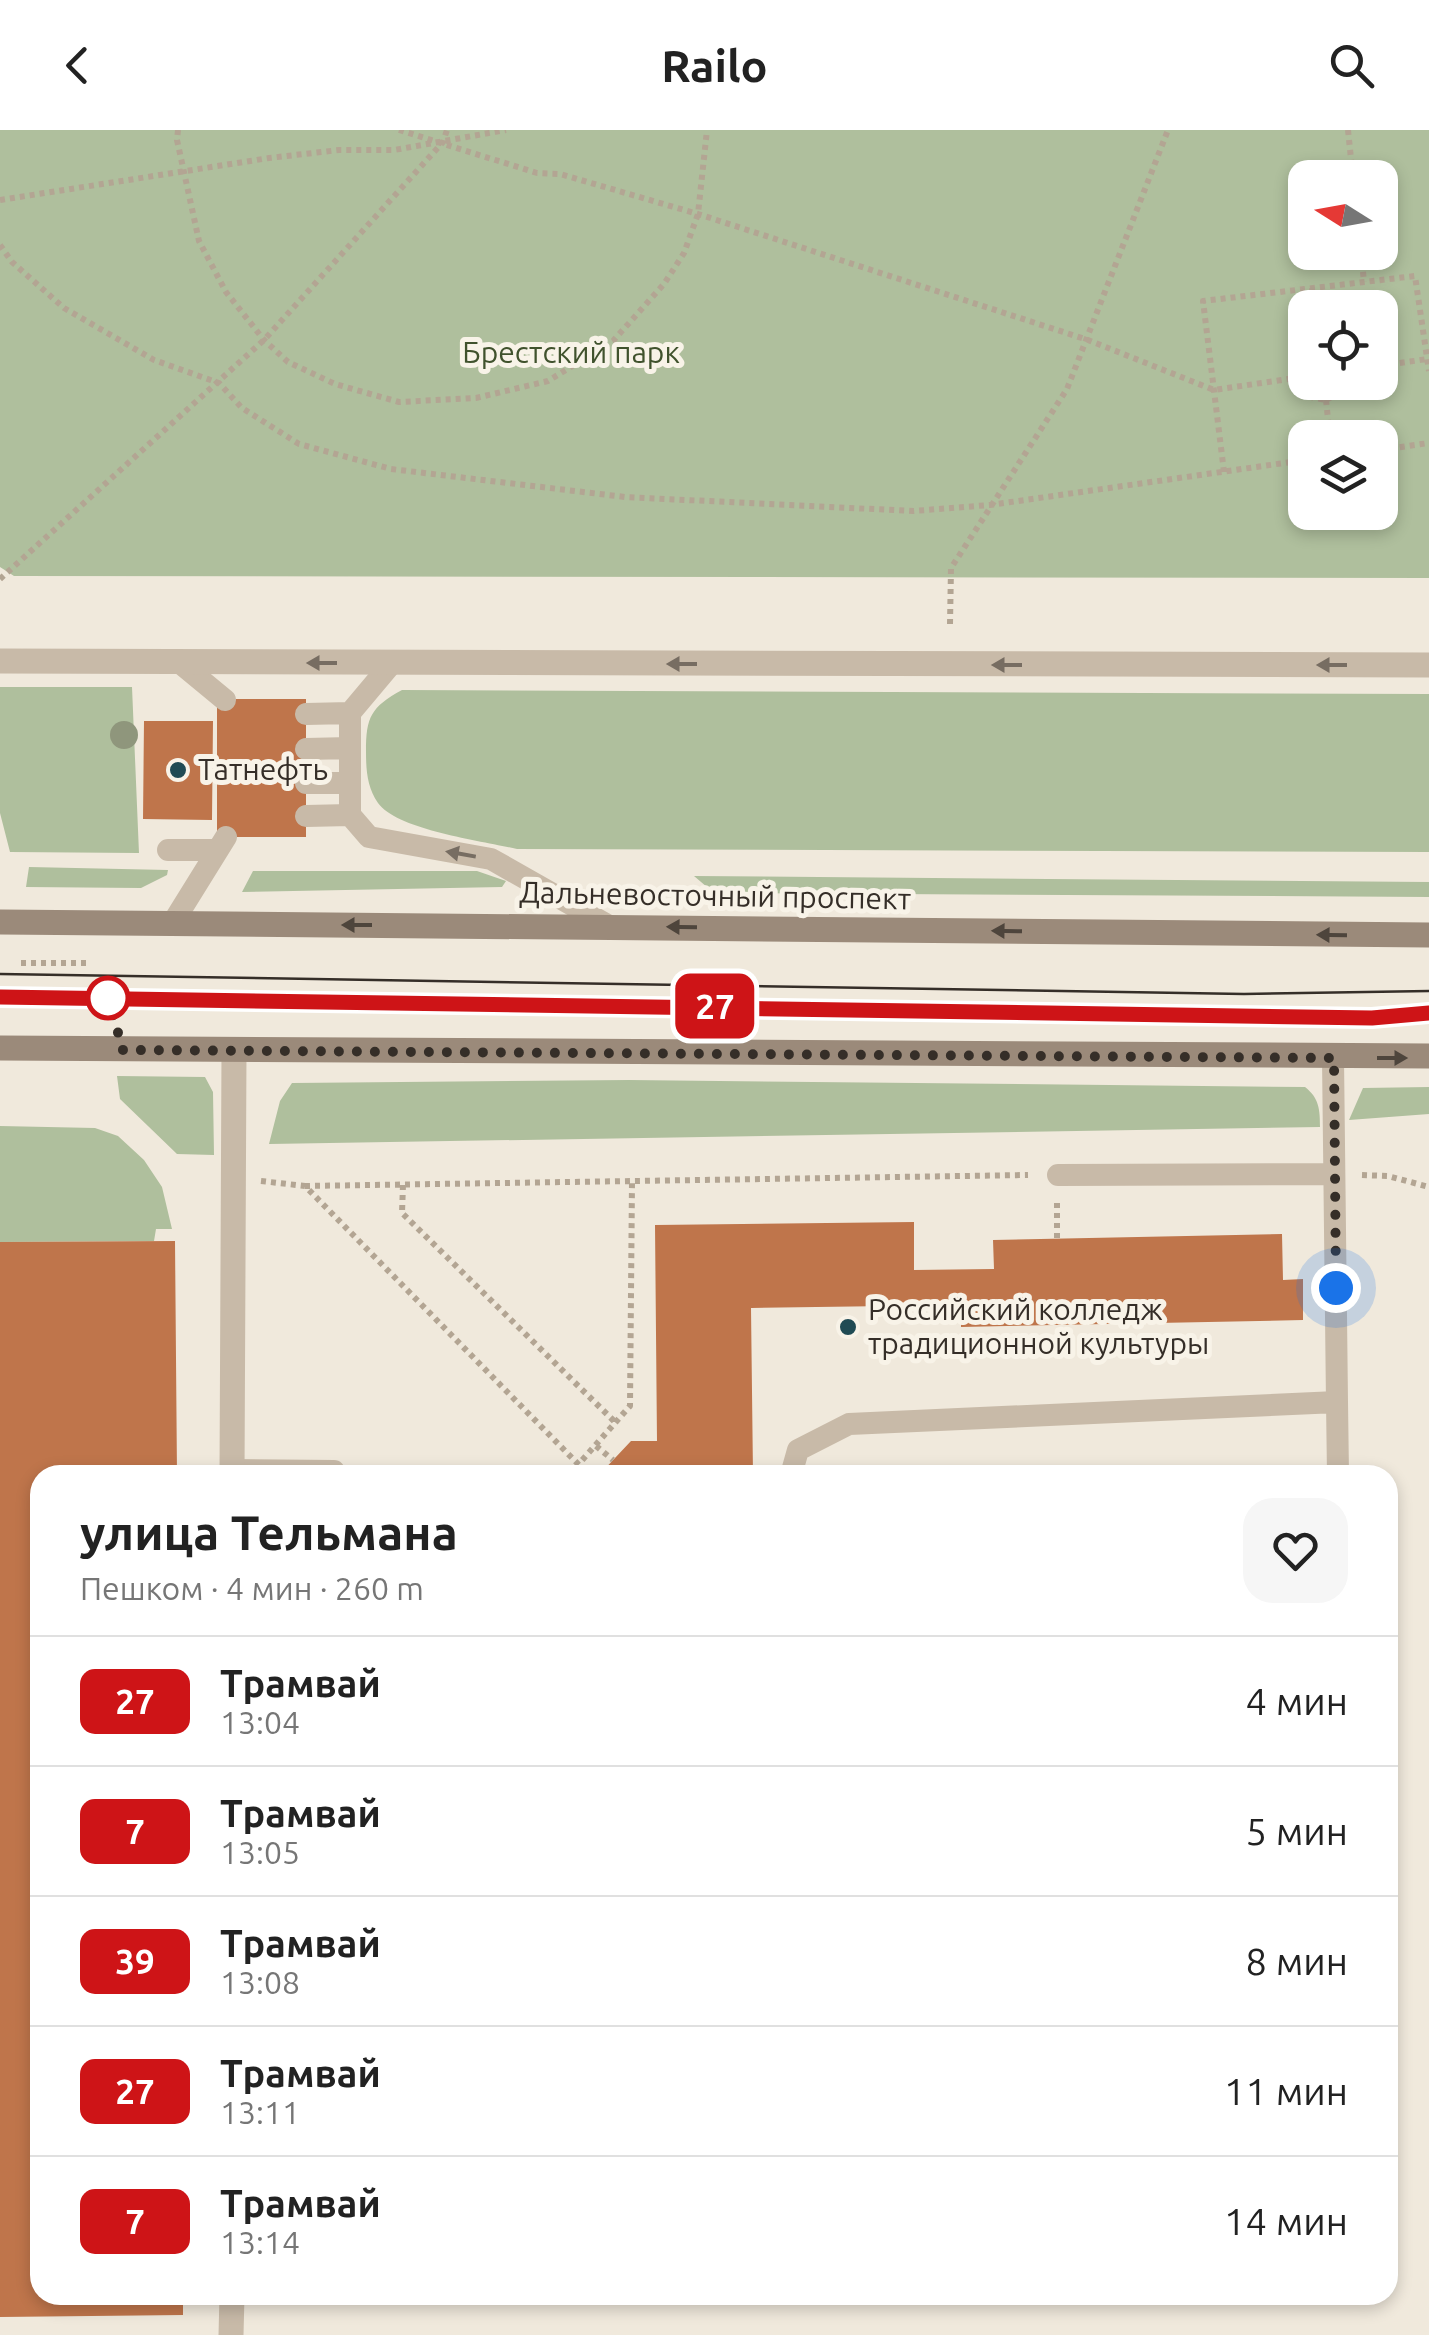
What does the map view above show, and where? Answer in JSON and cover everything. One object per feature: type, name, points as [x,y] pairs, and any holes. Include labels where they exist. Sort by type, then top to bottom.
[{"type":"main road","name":"Дальневосточный проспект","points":[[0,922],[1429,935]]},
{"type":"main road","points":[[0,1048],[1429,1056]]},
{"type":"street","points":[[0,661],[1429,666]]},
{"type":"street","points":[[232,1465],[234,1051]]},
{"type":"street","points":[[231,2335],[232,2305]]},
{"type":"lane","points":[[179,662],[225,700]]},
{"type":"lane","points":[[392,663],[350,713],[350,816],[369,837],[491,859],[610,926]]},
{"type":"lane","points":[[306,714],[350,713]]},
{"type":"lane","points":[[306,748],[350,748]]},
{"type":"lane","points":[[306,783],[350,783]]},
{"type":"lane","points":[[306,816],[350,816]]},
{"type":"lane","points":[[168,850],[222,844],[172,924]]},
{"type":"lane","points":[[1334,1058],[1338,1465]]},
{"type":"lane","points":[[1058,1174],[1334,1174]]},
{"type":"lane","points":[[794,1465],[798,1450],[849,1424],[1338,1402]]},
{"type":"path","points":[[178,130],[199,241],[226,292],[264,340],[288,362],[335,384],[399,402],[476,398],[548,381],[612,341],[664,284],[684,253],[698,214],[708,130]]},
{"type":"path","points":[[399,130],[538,173],[560,174],[698,214],[1088,340],[1214,390],[1288,379]]},
{"type":"path","points":[[0,580],[264,340],[443,142],[447,130]]},
{"type":"path","points":[[0,200],[322,152],[394,150],[506,130]]},
{"type":"path","points":[[950,624],[950,568],[1067,390],[1168,130]]},
{"type":"path","points":[[1348,130],[1351,160]]},
{"type":"path","points":[[0,245],[12,262],[64,308],[154,360],[218,382],[242,408],[299,444],[391,469],[625,497],[913,511],[990,505],[1288,463]]},
{"type":"path","points":[[1362,270],[1364,282]]},
{"type":"path","points":[[1224,472],[1203,301],[1415,276],[1429,372]]},
{"type":"path","points":[[1398,363],[1427,358]]},
{"type":"path","points":[[1326,400],[1328,420]]},
{"type":"path","points":[[1398,447],[1429,443]]},
{"type":"path","points":[[21,963],[92,963]]},
{"type":"path","points":[[232,1170],[270,1184],[305,1186],[1058,1174],[1057,1238]]},
{"type":"path","points":[[1334,1174],[1388,1176],[1429,1187]]},
{"type":"path","points":[[305,1186],[579,1465],[630,1406],[632,1181]]},
{"type":"path","points":[[403,1185],[402,1213],[616,1423]]},
{"type":"path","points":[[596,1446],[613,1460]]},
{"type":"green space","name":"Брестский парк","points":[[0,130],[1429,130],[1429,578],[14,576],[0,567]]},
{"type":"green space","points":[[0,687],[132,687],[139,853],[10,852],[0,813]]},
{"type":"green space","points":[[402,690],[1429,694],[1429,852],[517,849],[421,827],[378,803],[367,772],[367,730],[377,708]]},
{"type":"green space","points":[[29,867],[168,870],[167,875],[141,888],[26,887]]},
{"type":"green space","points":[[253,871],[477,871],[506,881],[502,887],[242,892]]},
{"type":"green space","points":[[694,876],[1429,882],[1429,897],[714,893]]},
{"type":"green space","points":[[117,1076],[205,1077],[213,1092],[214,1155],[177,1154],[120,1099]]},
{"type":"green space","points":[[629,1080],[1305,1087],[1318,1104],[1320,1127],[269,1144],[280,1101],[292,1083]]},
{"type":"green space","points":[[1429,1087],[1429,1114],[1349,1120],[1363,1088]]},
{"type":"green space","points":[[0,1126],[95,1128],[118,1136],[144,1160],[162,1187],[172,1229],[156,1229],[154,1241],[0,1242]]},
{"type":"building","points":[[217,699],[306,699],[306,837],[217,837]]},
{"type":"building","name":"Татнефть","points":[[144,721],[213,721],[212,820],[143,819]]},
{"type":"building","points":[[914,1222],[914,1270],[994,1269],[993,1240],[1282,1234],[1283,1280],[1303,1279],[1303,1320],[961,1327],[961,1305],[751,1308],[753,1465],[608,1465],[631,1441],[657,1441],[655,1225]]},
{"type":"building","points":[[175,1241],[177,1465],[30,1465],[30,2305],[183,2305],[183,2315],[0,2317],[0,1242]]},
{"type":"tram line","points":[[0,974],[1244,994],[1429,991]]},
{"type":"tram line","points":[[0,997],[1372,1018],[1429,1013]]},
{"type":"tram line","name":"27","points":[[0,997],[1372,1018],[1429,1013]]},
{"type":"place","name":"Татнефть","points":[[178,770]]},
{"type":"place","name":"Российский колледж традиционной культуры","points":[[848,1327]]},
{"type":"route","points":[[108,998],[123,1050],[1334,1058],[1336,1288]]}]
